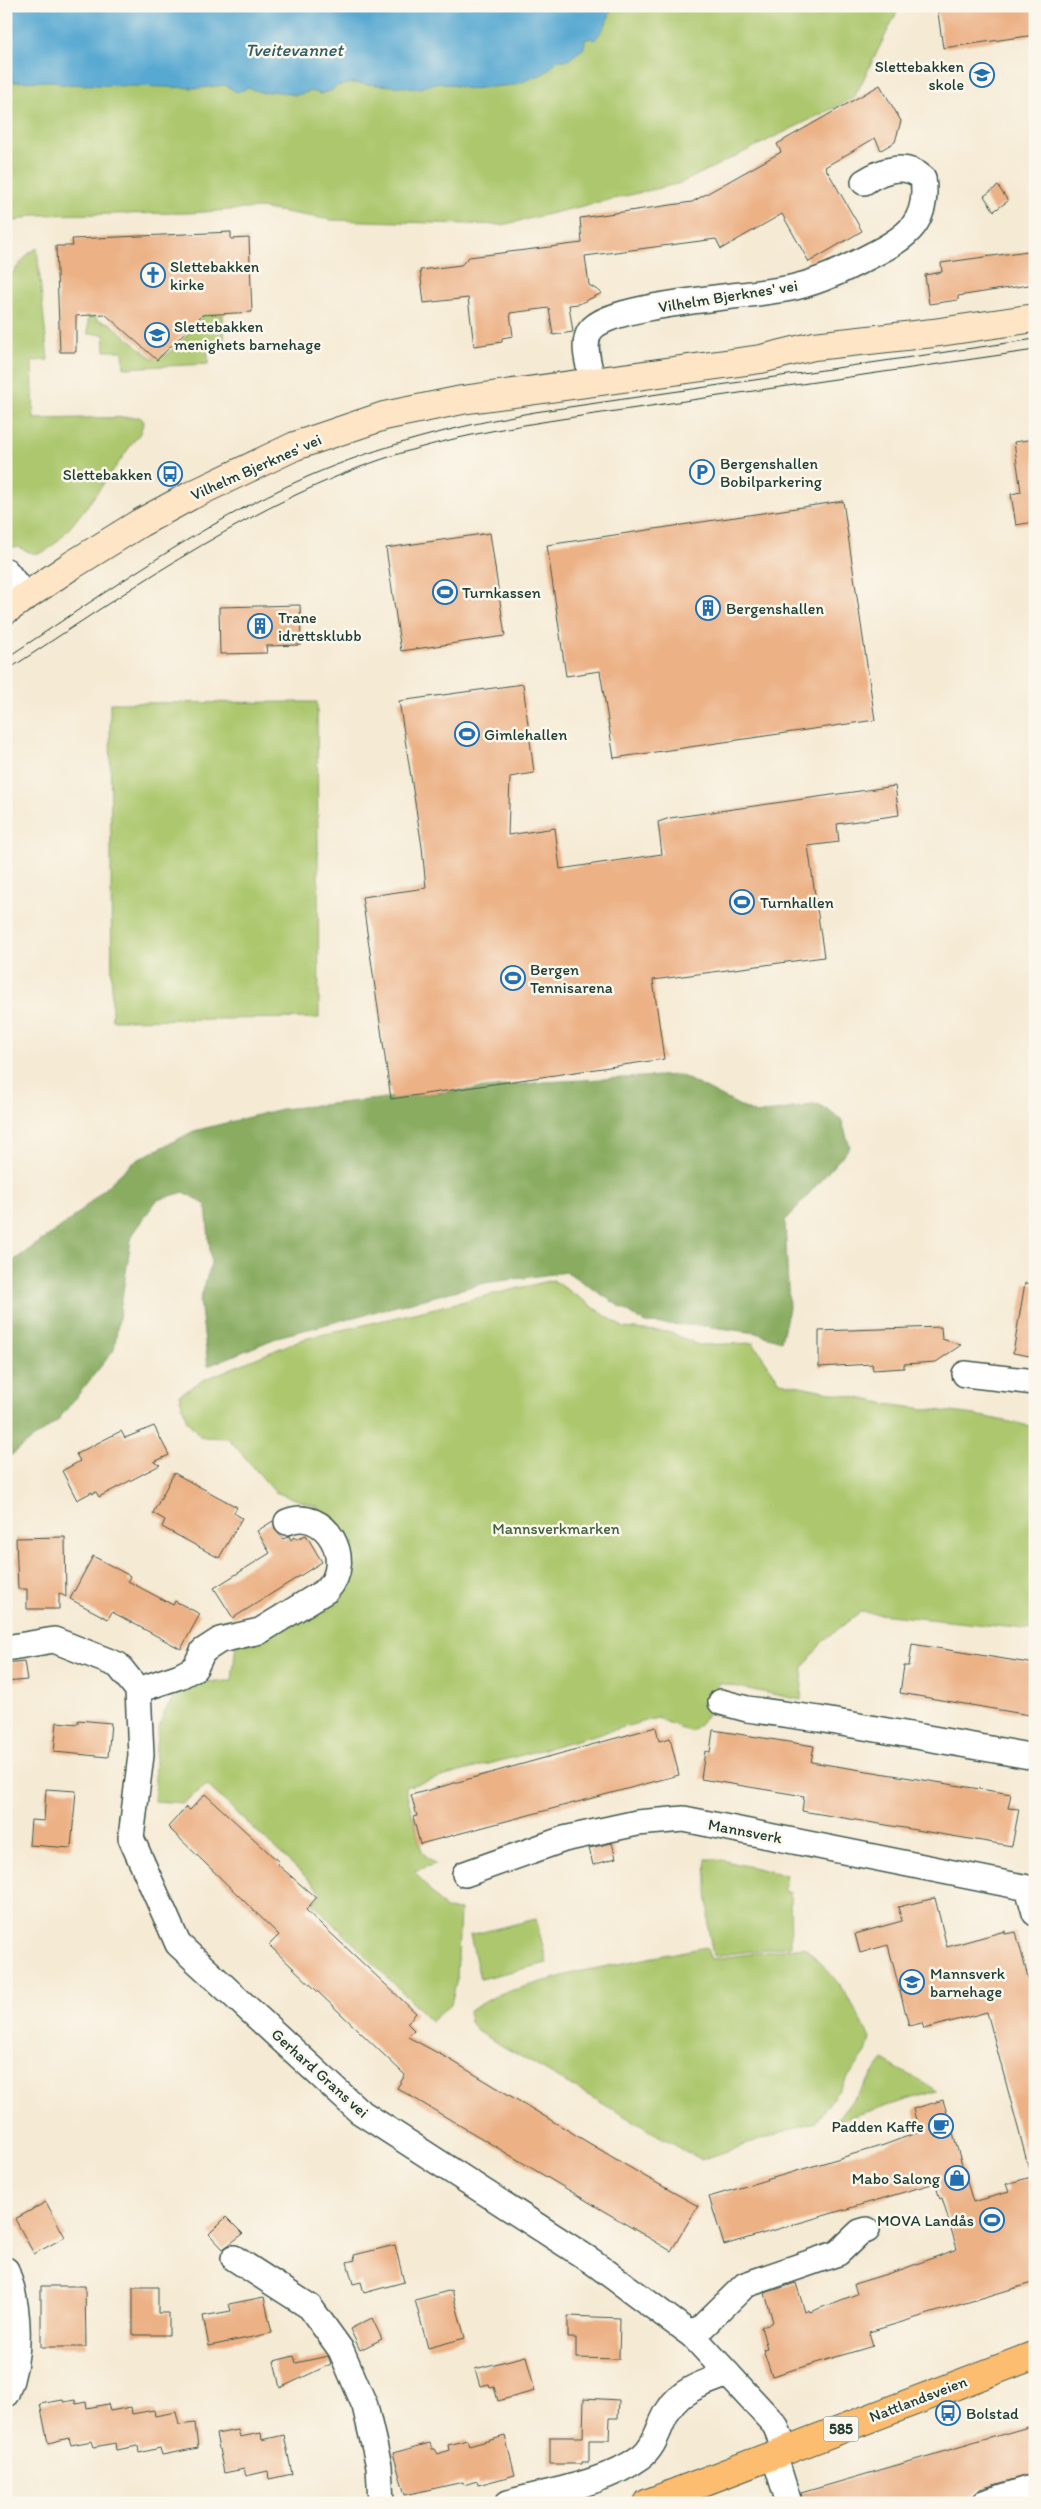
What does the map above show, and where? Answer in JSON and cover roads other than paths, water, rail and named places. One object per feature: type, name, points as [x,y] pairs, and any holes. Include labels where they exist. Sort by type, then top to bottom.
[{"type":"main road","name":"Vilhelm Bjerknes' vei","points":[[16,603],[140,523],[296,446],[384,416],[472,399],[761,359],[814,346],[934,333],[1035,318]]},
{"type":"main road","name":"Nattlandsveien","points":[[648,2503],[1035,2355]]},
{"type":"street","name":"Vilhelm Bjerknes' vei","points":[[593,383],[586,346],[588,333],[603,320],[651,308],[795,287],[852,266],[886,248],[912,229],[924,208],[923,178],[915,171],[889,169],[880,171],[864,182]]},
{"type":"street","points":[[6,571],[16,603]]},
{"type":"street","points":[[965,1374],[1035,1382]]},
{"type":"street","points":[[6,1648],[54,1640],[118,1665],[138,1690],[180,1676],[196,1668],[203,1650],[220,1640],[260,1631],[328,1590],[335,1582],[340,1572],[339,1556],[324,1528],[303,1518],[287,1522]]},
{"type":"street","name":"Gerhard Grans vei","points":[[138,1690],[142,1755],[131,1838],[178,1944],[359,2111],[593,2262],[693,2336],[775,2425],[780,2453]]},
{"type":"street","points":[[721,1702],[747,1709],[819,1719],[1035,1757]]},
{"type":"street","name":"Mannsverk","points":[[466,1874],[564,1839],[637,1823],[684,1819],[1031,1882],[1035,1913]]},
{"type":"street","points":[[693,2336],[744,2285],[838,2253],[860,2232],[867,2230]]},
{"type":"street","points":[[234,2258],[310,2307],[341,2350],[365,2406],[379,2466],[381,2503]]},
{"type":"street","points":[[6,2270],[14,2292],[16,2329],[14,2376],[6,2394]]},
{"type":"street","points":[[508,2503],[609,2475],[643,2456],[658,2434],[669,2408],[684,2392],[728,2374]]},
{"type":"street","points":[[780,2453],[789,2503]]},
{"type":"street","points":[[984,2503],[1035,2487]]},
{"type":"water","name":"Tveitevannet","points":[[6,6],[613,6],[605,26],[595,40],[590,38],[585,40],[584,48],[568,60],[558,60],[545,73],[514,85],[469,89],[439,82],[420,88],[352,83],[337,86],[331,91],[320,94],[312,91],[296,95],[273,91],[264,93],[248,88],[237,92],[225,85],[200,88],[59,84],[55,81],[6,82]]},
{"type":"tram line","points":[[6,658],[153,561],[229,516],[307,477],[362,455],[391,446],[448,430],[535,412],[1035,339]]},
{"type":"tram line","points":[[6,671],[135,586],[269,508],[363,466],[399,454],[436,443],[512,427],[1035,350]]},
{"type":"place","name":"Slettebakken skole","points":[[982,75]]},
{"type":"place","name":"Slettebakken kirke","points":[[153,275]]},
{"type":"place","name":"Slettebakken menighets barnehage","points":[[157,335]]},
{"type":"place","name":"Bergenshallen Bobilparkering","points":[[702,472]]},
{"type":"place","name":"Slettebakken","points":[[170,474]]},
{"type":"place","name":"Turnkassen","points":[[445,592]]},
{"type":"place","name":"Bergenshallen","points":[[708,608]]},
{"type":"place","name":"Trane idrettsklubb","points":[[260,626]]},
{"type":"place","name":"Gimlehallen","points":[[467,734]]},
{"type":"place","name":"Turnhallen","points":[[742,902]]},
{"type":"place","name":"Bergen Tennisarena","points":[[513,978]]},
{"type":"place","name":"Mannsverk barnehage","points":[[912,1982]]},
{"type":"place","name":"Padden Kaffe","points":[[941,2126]]},
{"type":"place","name":"Mabo Salong","points":[[957,2178]]},
{"type":"place","name":"MOVA Landås","points":[[992,2220]]},
{"type":"place","name":"Bolstad","points":[[948,2413]]},
{"type":"park label","name":"Mannsverkmarken","points":[[556,1528]]}]
